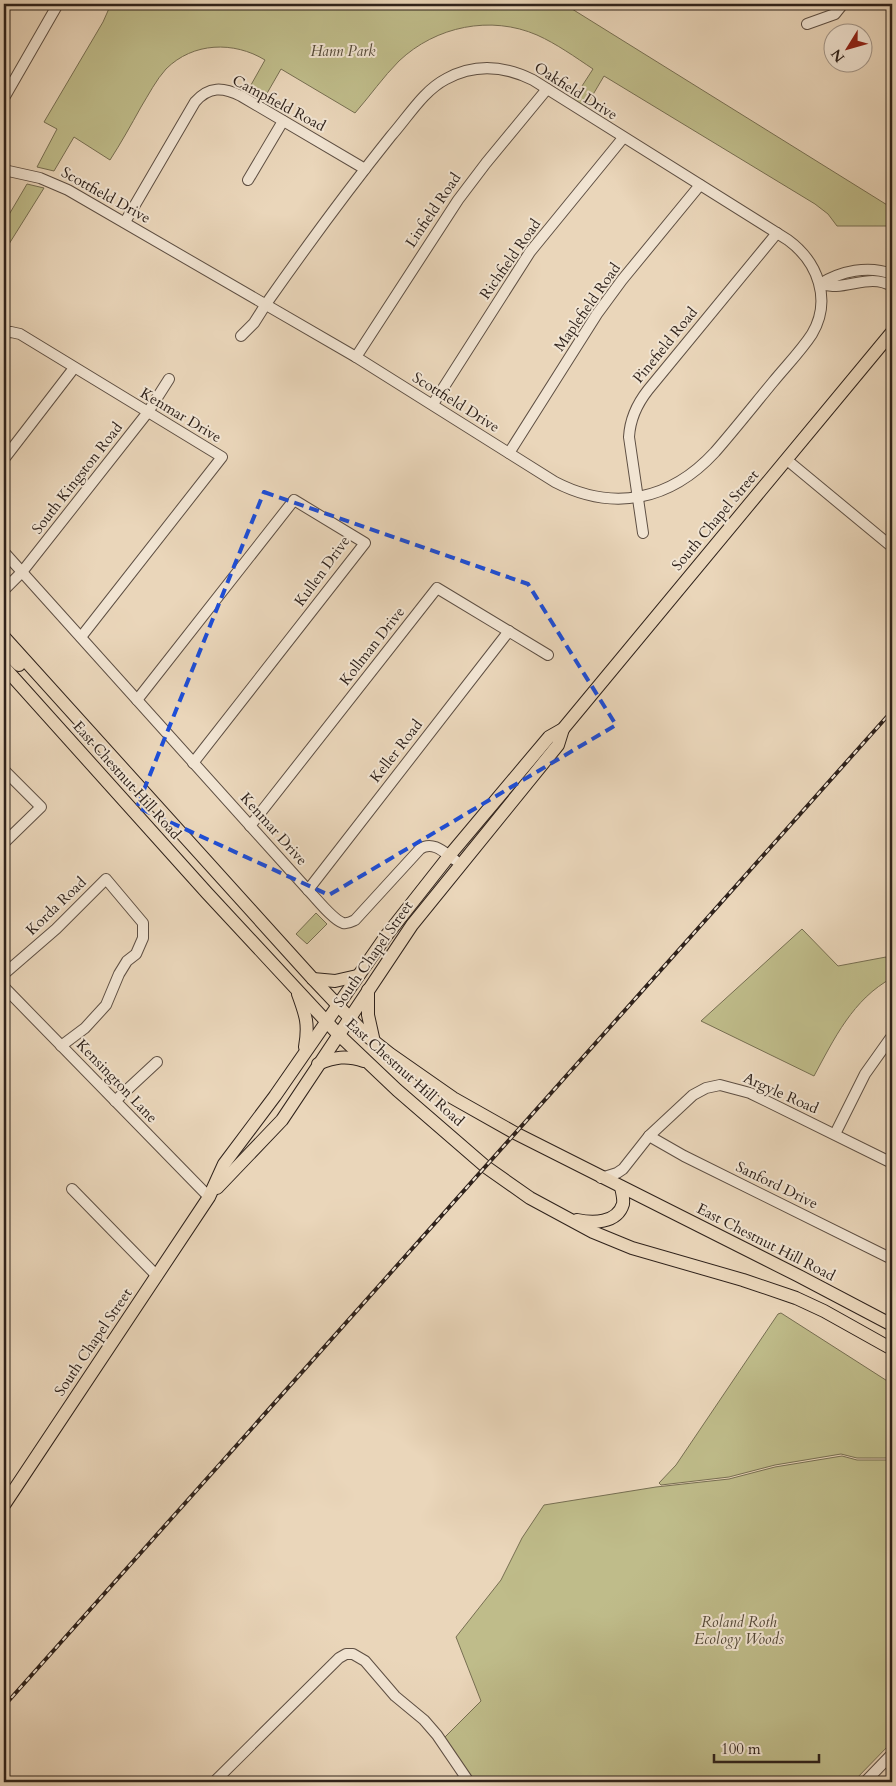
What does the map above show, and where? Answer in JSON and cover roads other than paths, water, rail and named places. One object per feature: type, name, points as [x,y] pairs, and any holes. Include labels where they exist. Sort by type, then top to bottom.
[{"type":"main road","name":"South Chapel Street","points":[[4,1505],[209,1197],[224,1164],[275,1096],[386,936],[449,856],[549,737],[563,729],[892,332]]},
{"type":"main road","name":"East Chestnut Hill Road","points":[[4,637],[313,979],[374,1042],[452,1098],[515,1133],[892,1325]]},
{"type":"main road","points":[[4,650],[31,676],[58,697]]},
{"type":"main road","name":"East Chestnut Hill Road","points":[[4,666],[207,893],[338,1034],[486,1166],[530,1198],[593,1232],[632,1248],[743,1280],[796,1298],[824,1311],[892,1349]]},
{"type":"main road","name":"South Chapel Street","points":[[209,1197],[282,1120],[412,924],[558,745],[563,729]]},
{"type":"main road","points":[[313,979],[335,981],[357,976]]},
{"type":"main road","points":[[296,987],[307,1019],[304,1053]]},
{"type":"main road","points":[[368,989],[368,1015],[374,1042]]},
{"type":"main road","points":[[318,1064],[340,1056],[368,1062]]},
{"type":"main road","points":[[562,1216],[589,1222],[602,1222],[619,1211],[623,1203],[622,1187]]},
{"type":"street","points":[[4,98],[58,4]]},
{"type":"street","points":[[807,24],[835,14],[843,4]]},
{"type":"street","name":"Oakfield Drive","points":[[241,336],[254,323],[324,221],[422,99],[437,85],[454,75],[474,69],[500,68],[524,76],[547,89],[795,245],[815,271],[820,284]]},
{"type":"street","name":"Campfield Road","points":[[125,222],[191,108],[203,94],[214,90],[226,89],[365,169]]},
{"type":"street","name":"Linfield Road","points":[[356,356],[458,200],[547,89]]},
{"type":"street","points":[[248,180],[283,121]]},
{"type":"street","name":"Richfield Road","points":[[432,404],[530,252],[623,138]]},
{"type":"street","name":"Scottfield Drive","points":[[4,170],[29,175],[56,184],[356,356],[555,482],[577,492],[608,499],[637,497],[657,492],[676,484],[693,473],[715,452],[811,334],[821,309],[820,284]]},
{"type":"street","name":"Maplefield Road","points":[[509,453],[597,314],[622,280],[700,185]]},
{"type":"street","name":"Pinefield Road","points":[[643,533],[629,437],[632,418],[638,403],[777,233]]},
{"type":"street","points":[[820,284],[834,275],[865,269],[892,274]]},
{"type":"street","points":[[820,284],[836,286],[868,280],[892,286]]},
{"type":"street","name":"Kenmar Drive","points":[[4,333],[20,334],[222,457],[81,638]]},
{"type":"street","points":[[4,458],[74,368]]},
{"type":"street","name":"South Kingston Road","points":[[4,590],[22,572],[148,412],[169,379]]},
{"type":"street","points":[[786,460],[892,548]]},
{"type":"street","name":"Kullen Drive","points":[[137,700],[294,500],[365,543],[193,763]]},
{"type":"street","name":"Kenmar Drive","points":[[4,552],[335,918],[349,923],[361,914],[425,846],[434,846],[460,864]]},
{"type":"street","name":"Kollman Drive","points":[[250,826],[437,588],[548,655]]},
{"type":"street","name":"Keller Road","points":[[308,890],[508,631]]},
{"type":"street","points":[[4,770],[40,807],[4,843]]},
{"type":"street","name":"Korda Road","points":[[4,974],[56,929],[106,879],[143,923],[143,938],[136,954],[127,961],[119,974],[106,1005],[84,1028],[61,1046]]},
{"type":"street","name":"Kensington Lane","points":[[4,986],[209,1197]]},
{"type":"street","points":[[835,1134],[865,1074],[892,1036]]},
{"type":"street","points":[[115,1101],[157,1062]]},
{"type":"street","name":"Argyle Road","points":[[602,1178],[617,1173],[623,1168],[649,1136],[693,1095],[706,1088],[720,1085],[750,1093],[892,1163]]},
{"type":"street","name":"Sanford Drive","points":[[649,1136],[684,1156],[892,1259]]},
{"type":"street","points":[[622,1187],[621,1175],[623,1168]]},
{"type":"street","points":[[72,1189],[157,1276]]},
{"type":"street","points":[[214,1782],[339,1658],[346,1654],[353,1654],[365,1661],[395,1696],[424,1720],[469,1782]]},
{"type":"street","points":[[865,1782],[892,1754]]},
{"type":"railway","points":[[4,1706],[892,711]]},
{"type":"park label","name":"Hann Park","points":[[343,51]]},
{"type":"park label","name":"Roland Roth Ecology Woods","points":[[739,1630]]}]
